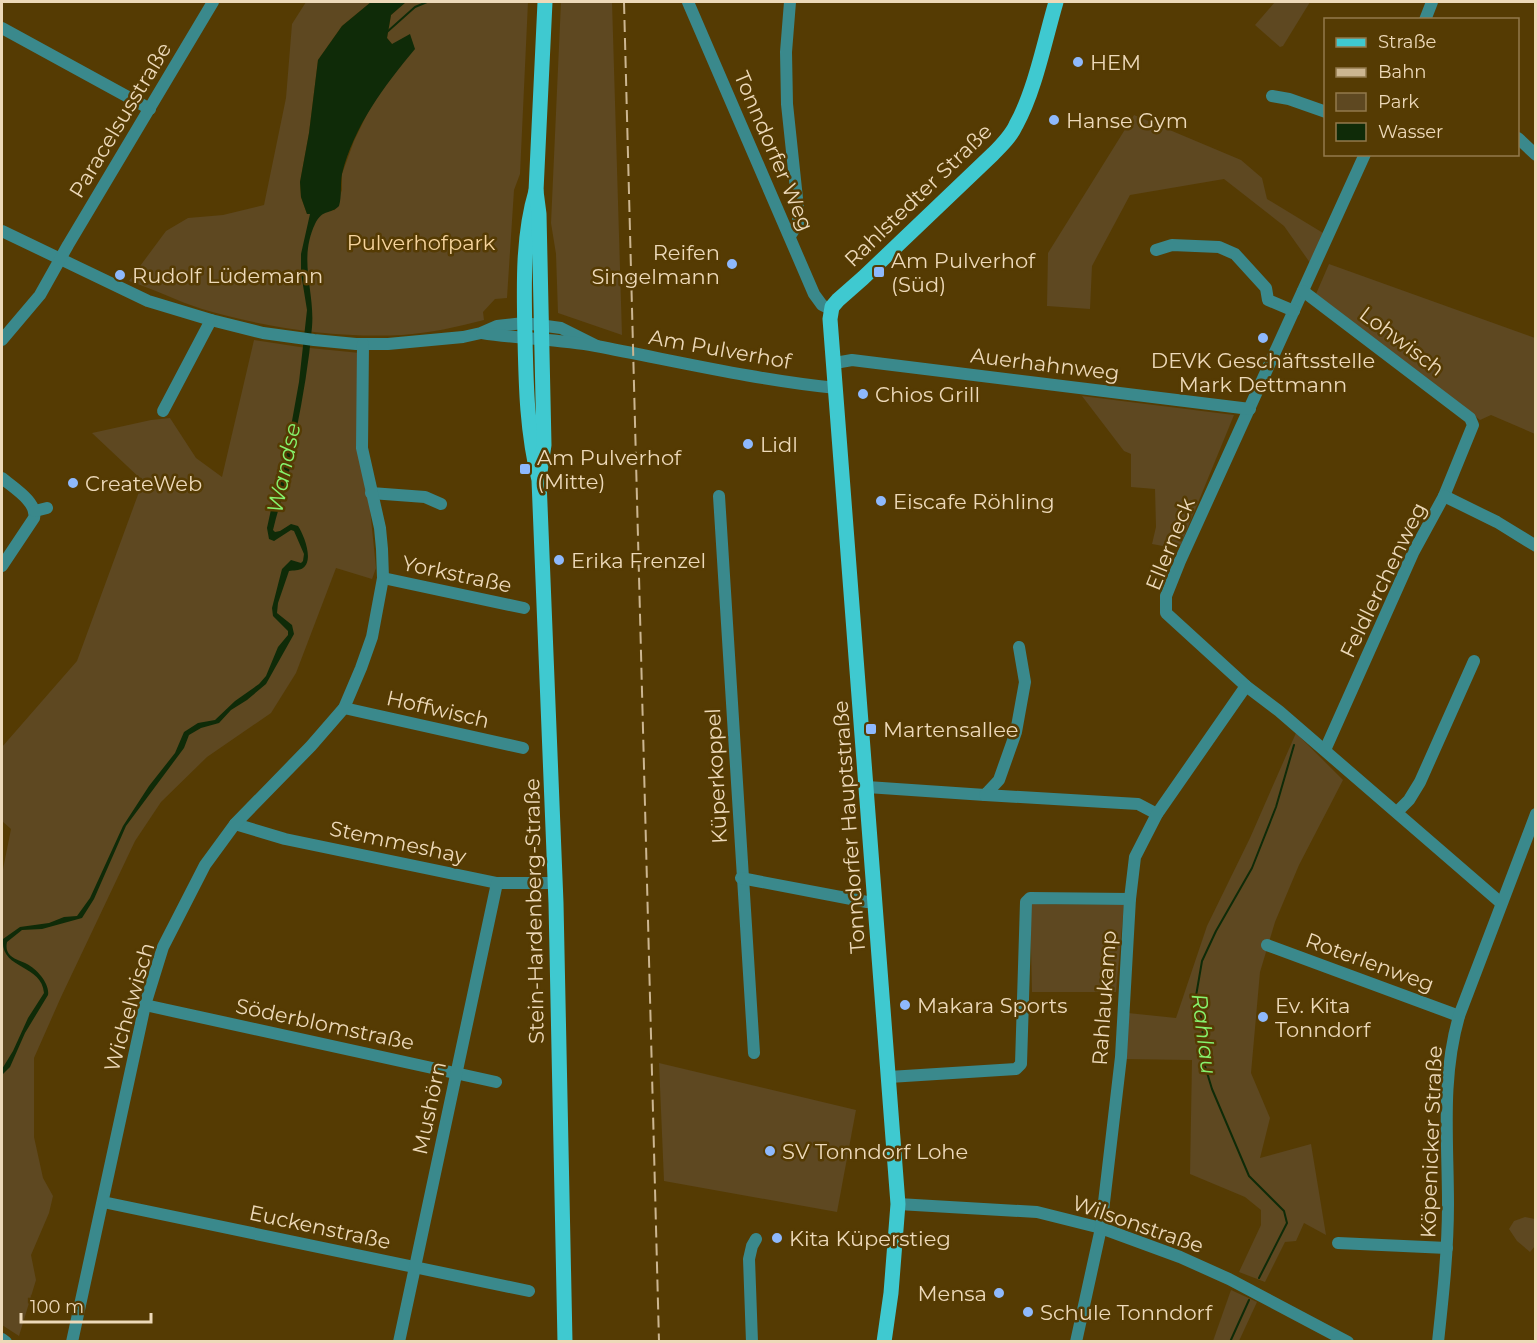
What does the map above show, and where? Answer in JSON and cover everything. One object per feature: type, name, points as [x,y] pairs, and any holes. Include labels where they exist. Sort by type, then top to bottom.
[{"type":"main road","name":"Stein-Hardenberg-Straße","points":[[545,2],[536,191],[539,214],[544,445],[539,480],[556,883],[565,1341]]},
{"type":"main road","name":"Rahlstedter Straße","points":[[832,310],[838,300],[993,154],[1012,132],[1020,117],[1036,71],[1056,2]]},
{"type":"main road","name":"Stein-Hardenberg-Straße","points":[[536,191],[529,213],[524,295],[531,446],[539,480]]},
{"type":"main road","name":"Tonndorfer Hauptstraße","points":[[832,310],[830,328],[835,363],[898,1204],[892,1282],[884,1341]]},
{"type":"street","name":"Paracelsusstraße","points":[[2,340],[40,295],[213,2]]},
{"type":"street","name":"Tonndorfer Weg","points":[[688,2],[814,294],[822,305],[832,310]]},
{"type":"street","points":[[790,2],[786,52],[787,104],[798,223],[790,236]]},
{"type":"street","points":[[1426,18],[1432,2]]},
{"type":"street","points":[[2,28],[150,109]]},
{"type":"street","points":[[1272,96],[1324,111]]},
{"type":"street","points":[[1519,139],[1536,155]]},
{"type":"street","name":"Ellerneck","points":[[1364,156],[1180,561],[1166,596],[1166,613],[1246,686],[1325,750],[1501,903]]},
{"type":"street","name":"Am Pulverhof","points":[[2,231],[148,301],[263,333],[363,344],[413,343],[481,333],[502,336],[525,330],[572,332],[597,346],[716,369],[836,388]]},
{"type":"street","points":[[1156,250],[1173,245],[1219,247],[1235,254],[1266,288],[1268,300],[1294,311]]},
{"type":"street","name":"Lohwisch","points":[[1303,291],[1470,418],[1473,425]]},
{"type":"street","points":[[163,411],[211,320]]},
{"type":"street","name":"Wichelwisch","points":[[72,1341],[145,1005],[163,947],[205,865],[235,824],[311,746],[344,708],[362,668],[372,637],[383,578],[380,528],[362,448],[363,344]]},
{"type":"street","name":"Auerhahnweg","points":[[835,363],[852,360],[1250,409]]},
{"type":"street","name":"Feldlerchenweg","points":[[1325,750],[1413,553],[1444,496],[1473,425]]},
{"type":"street","points":[[2,478],[32,505],[41,509],[2,566]]},
{"type":"street","points":[[371,494],[425,497],[441,504]]},
{"type":"street","name":"Küperkoppel","points":[[719,496],[741,878],[754,1053]]},
{"type":"street","points":[[1444,496],[1497,522],[1536,546]]},
{"type":"street","name":"Yorkstraße","points":[[383,578],[524,608]]},
{"type":"street","points":[[985,795],[999,780],[1016,732],[1025,682],[1019,647]]},
{"type":"street","points":[[1396,812],[1408,800],[1420,782],[1474,661]]},
{"type":"street","name":"Rahlaukamp","points":[[1077,1341],[1101,1228],[1121,1057],[1130,899],[1135,857],[1156,814],[1246,686]]},
{"type":"street","name":"Hoffwisch","points":[[344,708],[523,748]]},
{"type":"street","points":[[867,787],[1138,804],[1156,814]]},
{"type":"street","name":"Köpenicker Straße","points":[[1438,1341],[1447,1248],[1448,1065],[1451,1043],[1501,903],[1536,814]]},
{"type":"street","name":"Stemmeshay","points":[[235,824],[285,838],[497,883],[556,883]]},
{"type":"street","points":[[741,878],[875,902]]},
{"type":"street","name":"Mushörn","points":[[399,1341],[497,883]]},
{"type":"street","points":[[889,1077],[1016,1069],[1021,1064],[1026,902],[1030,898],[1130,899]]},
{"type":"street","name":"Roterlenweg","points":[[1267,945],[1459,1017]]},
{"type":"street","name":"Söderblomstraße","points":[[145,1005],[496,1082]]},
{"type":"street","name":"Euckenstraße","points":[[103,1202],[529,1292]]},
{"type":"street","name":"Wilsonstraße","points":[[898,1204],[1037,1212],[1101,1228],[1180,1257],[1254,1291],[1342,1340]]},
{"type":"street","points":[[752,1341],[749,1260],[756,1239]]},
{"type":"street","points":[[1338,1244],[1447,1248]]},
{"type":"street","points":[[2,1339],[6,1341]]},
{"type":"green space","name":"Pulverhofpark","points":[[306,2],[371,2],[342,26],[318,60],[300,182],[301,197],[307,214],[335,210],[342,190],[342,174],[354,141],[369,110],[386,84],[392,44],[387,38],[391,15],[406,2],[528,2],[520,174],[514,190],[507,298],[495,299],[483,312],[484,320],[423,333],[402,335],[327,333],[226,316],[129,281],[166,231],[188,218],[223,215],[264,205],[286,98],[292,24]]},
{"type":"green space","points":[[561,2],[612,2],[622,335],[558,313],[556,254],[551,223]]},
{"type":"green space","points":[[1275,2],[1310,2],[1283,46],[1280,47],[1255,25]]},
{"type":"green space","points":[[1134,115],[1241,160],[1262,178],[1267,199],[1328,236],[1313,267],[1284,226],[1224,179],[1130,195],[1092,266],[1090,309],[1047,306],[1048,253]]},
{"type":"green space","points":[[1329,264],[1535,338],[1535,434],[1491,415],[1480,420],[1316,294]]},
{"type":"green space","points":[[254,340],[360,353],[369,499],[376,568],[372,579],[336,568],[296,673],[271,713],[207,757],[161,802],[135,841],[61,997],[34,1058],[34,1137],[43,1178],[53,1196],[49,1213],[31,1255],[36,1280],[19,1336],[2,1325],[2,874],[11,829],[2,821],[2,747],[77,661],[143,481],[92,433],[170,418],[196,458],[222,477]]},
{"type":"green space","points":[[1082,396],[1234,415],[1179,549],[1152,544],[1156,527],[1155,489],[1131,487],[1131,454],[1124,451]]},
{"type":"green space","points":[[1296,733],[1343,780],[1299,865],[1275,922],[1260,972],[1251,1073],[1270,1118],[1260,1158],[1311,1144],[1326,1235],[1304,1223],[1296,1241],[1285,1242],[1265,1282],[1239,1272],[1261,1225],[1261,1210],[1245,1197],[1190,1174],[1192,1060],[1124,1059],[1128,1013],[1176,1018],[1207,926],[1250,838]]},
{"type":"green space","points":[[1030,904],[1124,905],[1116,992],[1032,992]]},
{"type":"green space","name":"SV Tonndorf Lohe","points":[[659,1063],[856,1110],[837,1212],[664,1181]]},
{"type":"green space","points":[[1525,1217],[1535,1219],[1535,1246],[1530,1252],[1517,1241],[1509,1229],[1514,1221]]},
{"type":"green space","points":[[1231,1290],[1257,1302],[1239,1341],[1213,1341]]},
{"type":"water","points":[[371,2],[406,2],[391,15],[387,38],[392,44],[410,34],[415,49],[381,92],[354,139],[342,174],[339,206],[318,219],[310,237],[307,263],[312,327],[309,353],[290,469],[273,530],[280,531],[291,524],[298,526],[307,547],[306,564],[301,569],[289,571],[278,603],[277,613],[292,625],[294,634],[266,684],[231,710],[219,723],[201,728],[189,735],[184,748],[126,826],[94,899],[82,918],[42,929],[22,930],[7,942],[9,954],[39,973],[47,986],[48,995],[25,1033],[10,1067],[2,1075],[2,1069],[28,1018],[44,993],[42,984],[36,977],[8,956],[4,949],[3,939],[20,927],[77,916],[90,898],[123,826],[149,786],[175,753],[184,732],[198,723],[215,720],[235,701],[259,684],[266,676],[278,647],[288,635],[288,631],[273,616],[272,608],[282,569],[291,560],[301,563],[304,554],[294,531],[291,530],[274,541],[269,539],[267,528],[272,505],[281,482],[299,382],[307,310],[301,273],[301,254],[310,214],[307,214],[301,197],[300,182],[318,60],[342,26]]},
{"type":"waterway","name":"Wandse","points":[[387,32],[415,7],[427,2]]},
{"type":"waterway","name":"Rahlau","points":[[1259,1278],[1287,1223],[1284,1211],[1249,1176],[1212,1089],[1205,1066],[1202,1043],[1203,1024],[1196,996],[1202,961],[1216,931],[1252,868],[1276,807],[1294,745]]},
{"type":"waterway","name":"Rahlau","points":[[1230,1342],[1249,1300]]},
{"type":"railway","points":[[624,2],[659,1342]]},
{"type":"place","name":"HEM","points":[[1078,62]]},
{"type":"place","name":"Hanse Gym","points":[[1054,120]]},
{"type":"place","name":"Reifen Singelmann","points":[[732,264]]},
{"type":"place","name":"Am Pulverhof (Süd)","points":[[879,272]]},
{"type":"place","name":"Rudolf Lüdemann","points":[[120,275]]},
{"type":"place","name":"DEVK Geschäftsstelle Mark Dettmann","points":[[1263,338]]},
{"type":"place","name":"Chios Grill","points":[[863,394]]},
{"type":"place","name":"Lidl","points":[[748,444]]},
{"type":"place","name":"Am Pulverhof (Mitte)","points":[[525,469]]},
{"type":"place","name":"CreateWeb","points":[[73,483]]},
{"type":"place","name":"Eiscafe Röhling","points":[[881,501]]},
{"type":"place","name":"Erika Frenzel","points":[[559,560]]},
{"type":"place","name":"Martensallee","points":[[871,729]]},
{"type":"place","name":"Makara Sports","points":[[905,1005]]},
{"type":"place","name":"Ev. Kita Tonndorf","points":[[1263,1017]]},
{"type":"place","name":"SV Tonndorf Lohe","points":[[770,1151]]},
{"type":"place","name":"Kita Küperstieg","points":[[777,1238]]},
{"type":"place","name":"Mensa","points":[[999,1293]]},
{"type":"place","name":"Schule Tonndorf","points":[[1028,1312]]}]
